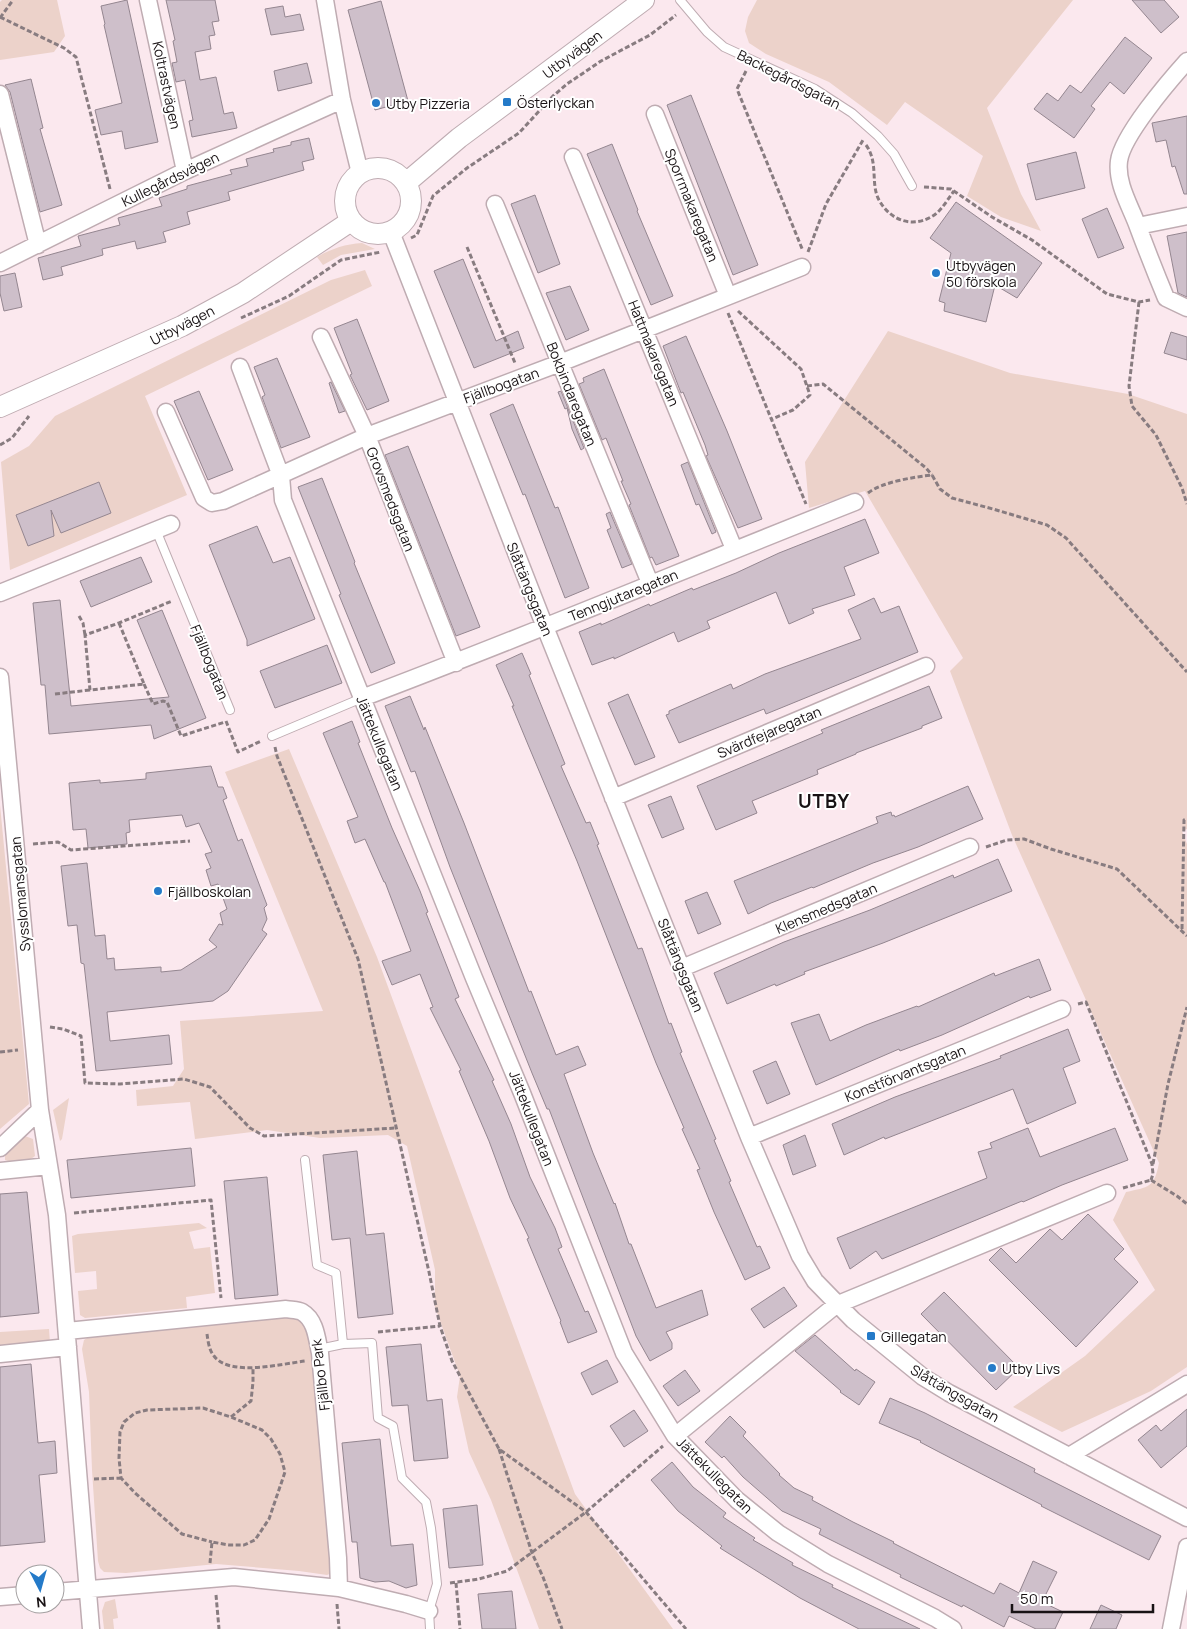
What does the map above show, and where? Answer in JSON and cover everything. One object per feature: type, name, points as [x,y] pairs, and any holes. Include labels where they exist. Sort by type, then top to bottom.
[{"type":"street","name":"Koltrastvägen","points":[[148,0],[185,171]]},
{"type":"street","name":"Utbyvägen","points":[[406,183],[459,138],[644,0]]},
{"type":"street","points":[[329,1],[342,100],[360,173]]},
{"type":"street","points":[[1187,61],[1136,126],[1123,149],[1119,162],[1120,176],[1126,197],[1166,298],[1187,308]]},
{"type":"street","points":[[0,94],[38,245]]},
{"type":"street","name":"Kullegårdsvägen","points":[[0,263],[185,171],[342,100]]},
{"type":"street","name":"Sporrmakaregatan","points":[[655,114],[728,296]]},
{"type":"street","name":"Hattmakaregatan","points":[[573,157],[734,550]]},
{"type":"street","points":[[381,168],[396,173],[406,183],[411,197],[410,211],[402,224],[390,232],[372,234],[360,229],[352,221],[345,207],[345,199],[349,184],[360,173],[366,170],[381,168]]},
{"type":"street","name":"Bokbindaregatan","points":[[495,204],[650,583]]},
{"type":"street","points":[[1138,226],[1187,216]]},
{"type":"street","name":"Utbyvägen","points":[[0,407],[182,326],[243,293],[352,221]]},
{"type":"street","name":"Slåttängsgatan","points":[[390,232],[545,627],[749,1137],[800,1256],[815,1281],[836,1305],[891,1353],[923,1377],[949,1393],[1187,1518]]},
{"type":"street","name":"Fjällbogatan","points":[[166,412],[204,498],[212,502],[223,501],[367,436],[645,330],[803,263]]},
{"type":"street","name":"Grovsmedsgatan","points":[[321,337],[367,436],[456,663]]},
{"type":"street","name":"Jättekullegatan","points":[[240,367],[281,476],[283,500],[474,978],[522,1093],[624,1353],[675,1436],[737,1500],[778,1533],[828,1564],[953,1629]]},
{"type":"street","name":"Tenngjutaregatan","points":[[362,698],[456,663],[650,583],[855,502]]},
{"type":"street","name":"Fjällbogatan","points":[[0,593],[164,527]]},
{"type":"street","name":"Svärdfejaregatan","points":[[613,798],[926,666]]},
{"type":"street","name":"Sysslomansgatan","points":[[0,677],[40,1110],[57,1215]]},
{"type":"street","name":"Klensmedsgatan","points":[[682,968],[970,847]]},
{"type":"street","name":"Konstförvantsgatan","points":[[749,1137],[1062,1009]]},
{"type":"street","points":[[0,1148],[40,1110]]},
{"type":"street","points":[[0,1171],[49,1166]]},
{"type":"street","points":[[675,1436],[836,1305],[1107,1193]]},
{"type":"street","points":[[57,1215],[91,1629]]},
{"type":"street","name":"Fjällbo Park","points":[[0,1354],[68,1339],[205,1317],[286,1310],[302,1312],[311,1322],[320,1354],[339,1588]]},
{"type":"street","points":[[1069,1456],[1187,1384]]},
{"type":"street","points":[[1171,1629],[1187,1547]]},
{"type":"street","points":[[65,1591],[234,1577],[339,1588],[429,1611]]},
{"type":"street","points":[[0,1597],[15,1596]]},
{"type":"lane","name":"Backegårdsgatan","points":[[680,0],[707,32],[724,47],[815,89],[835,100],[852,113],[878,136],[894,154],[912,186]]},
{"type":"lane","name":"Fjällbogatan","points":[[164,527],[184,596],[230,710]]},
{"type":"lane","points":[[272,736],[362,698]]},
{"type":"lane","points":[[305,1160],[317,1265],[336,1274],[343,1344]]},
{"type":"lane","points":[[320,1354],[343,1344],[372,1343],[378,1418],[393,1426],[402,1478],[426,1502],[437,1584],[429,1611],[430,1629]]},
{"type":"path","points":[[13,0],[0,18],[64,48],[76,57],[114,207]]},
{"type":"path","points":[[567,84],[601,61],[650,36],[685,8]]},
{"type":"path","points":[[754,74],[746,71],[737,89],[802,250],[803,263]]},
{"type":"path","points":[[856,135],[863,140],[868,148],[874,163],[876,189],[879,199],[889,214],[900,220],[911,222],[931,217],[940,210],[954,191]]},
{"type":"path","points":[[803,263],[826,204],[863,140]]},
{"type":"path","points":[[912,186],[951,189],[992,217],[1032,240],[1107,294],[1139,302],[1166,298]]},
{"type":"path","points":[[467,247],[510,348],[519,378]]},
{"type":"path","points":[[1139,302],[1129,386],[1132,406],[1156,435],[1182,488],[1187,504]]},
{"type":"path","points":[[772,419],[793,410],[810,395],[801,369],[737,310],[726,308],[812,520]]},
{"type":"path","points":[[807,386],[823,384],[926,468],[940,488],[952,498],[1047,526],[1066,538],[1187,672]]},
{"type":"path","points":[[855,502],[872,490],[894,482],[932,475]]},
{"type":"path","points":[[85,635],[184,596]]},
{"type":"path","points":[[79,616],[83,623],[85,635],[90,690]]},
{"type":"path","points":[[119,623],[153,704],[163,701],[167,702],[181,736],[225,722]]},
{"type":"path","points":[[55,694],[144,684]]},
{"type":"path","points":[[230,710],[225,722],[238,752],[272,736],[277,756],[358,959],[440,1326],[452,1361],[499,1449],[532,1553],[544,1578],[562,1629]]},
{"type":"path","points":[[1182,930],[1184,820],[1187,820]]},
{"type":"path","points":[[970,847],[980,849],[1007,840],[1024,839],[1117,869],[1187,936]]},
{"type":"path","points":[[16,846],[58,842],[71,850],[190,841]]},
{"type":"path","points":[[1062,1009],[1086,1002],[1152,1164],[1153,1174],[1151,1180]]},
{"type":"path","points":[[1152,1164],[1168,1084],[1187,1007]]},
{"type":"path","points":[[32,1026],[63,1029],[81,1036],[85,1083],[120,1084],[184,1079],[210,1087],[250,1128],[264,1136],[396,1128]]},
{"type":"path","points":[[1107,1193],[1151,1180],[1187,1204]]},
{"type":"path","points":[[57,1215],[211,1200],[223,1316]]},
{"type":"path","points":[[205,1317],[209,1349],[220,1362],[229,1366],[253,1367],[320,1354]]},
{"type":"path","points":[[372,1343],[370,1333],[440,1326]]},
{"type":"path","points":[[231,1417],[250,1401],[254,1382],[253,1367]]},
{"type":"path","points":[[203,1408],[231,1417],[262,1430],[271,1439],[280,1454],[285,1472],[269,1519],[255,1540],[244,1545],[212,1542],[182,1534],[135,1493],[121,1478],[119,1458],[120,1432],[124,1422],[135,1413],[147,1410],[203,1408]]},
{"type":"path","points":[[437,1584],[479,1579],[508,1571],[586,1512],[675,1436]]},
{"type":"path","points":[[499,1449],[586,1512],[686,1629]]},
{"type":"path","points":[[78,1480],[121,1478]]},
{"type":"path","points":[[212,1542],[213,1578],[220,1629]]},
{"type":"path","points":[[456,1583],[460,1629]]},
{"type":"path","points":[[339,1588],[336,1604],[339,1629]]},
{"type":"shaded area","points":[[2,0],[57,0],[65,36],[54,52],[0,60],[0,2]]},
{"type":"shaded area","points":[[757,0],[1073,0],[987,108],[1021,194],[1041,231],[1001,217],[967,196],[983,156],[905,102],[887,125],[829,82],[766,54],[749,43],[745,31],[748,17]]},
{"type":"shaded area","points":[[362,243],[375,249],[341,255],[323,265],[317,257],[338,247]]},
{"type":"shaded area","points":[[365,270],[372,286],[145,396],[187,495],[10,570],[1,462],[29,446],[55,416],[331,280]]},
{"type":"shaded area","points":[[888,331],[1010,373],[1128,394],[1187,414],[1187,829],[1182,831],[1187,844],[1187,1367],[1151,1391],[1062,1432],[1013,1407],[1085,1356],[1155,1290],[1113,1220],[1126,1192],[1149,1185],[1155,1177],[1159,1163],[1012,835],[950,671],[963,658],[865,491],[809,508],[805,462]]},
{"type":"shaded area","points":[[289,749],[377,957],[575,1494],[673,1629],[539,1629],[491,1500],[469,1452],[457,1397],[460,1376],[435,1307],[435,1270],[407,1146],[388,1135],[320,1138],[267,1130],[195,1139],[190,1102],[137,1106],[136,1090],[173,1086],[184,1069],[180,1021],[323,1011],[225,772]]},
{"type":"shaded area","points":[[0,805],[29,1104],[0,1129]]},
{"type":"shaded area","points":[[69,1098],[62,1139],[60,1141],[53,1110]]},
{"type":"shaded area","points":[[25,1136],[33,1139],[35,1156],[29,1160],[5,1160],[5,1154]]},
{"type":"shaded area","points":[[199,1223],[207,1228],[189,1232],[194,1249],[210,1247],[215,1293],[186,1297],[187,1308],[85,1318],[80,1315],[78,1291],[97,1289],[96,1271],[75,1273],[72,1236]]},
{"type":"shaded area","points":[[287,1314],[304,1321],[314,1341],[332,1573],[327,1575],[216,1564],[126,1573],[104,1572],[100,1568],[98,1561],[89,1392],[82,1349],[84,1340],[90,1336]]},
{"type":"shaded area","points":[[49,1329],[50,1343],[0,1348],[0,1332]]},
{"type":"shaded area","points":[[115,1599],[118,1618],[113,1619],[114,1629],[104,1629],[102,1611],[105,1602]]},
{"type":"building","points":[[127,0],[158,142],[125,149],[122,131],[101,135],[95,110],[122,103],[101,6]]},
{"type":"building","points":[[166,0],[215,0],[219,21],[212,22],[215,35],[209,36],[211,49],[195,52],[200,80],[216,77],[224,114],[233,112],[237,128],[192,137],[189,121],[193,120],[185,80],[176,82],[172,63],[177,62],[173,41],[175,40]]},
{"type":"building","points":[[1132,0],[1164,0],[1179,17],[1161,33]]},
{"type":"building","points":[[381,1],[408,101],[375,110],[348,10]]},
{"type":"building","points":[[283,6],[285,17],[300,14],[304,30],[271,35],[265,9]]},
{"type":"building","points":[[1125,37],[1152,58],[1124,94],[1110,82],[1091,106],[1095,109],[1074,138],[1034,109],[1047,93],[1058,101],[1070,85],[1081,93]]},
{"type":"building","points":[[307,63],[312,83],[278,91],[274,71]]},
{"type":"building","points":[[31,79],[43,128],[40,129],[62,205],[40,212],[10,92],[5,85]]},
{"type":"building","points":[[691,95],[758,265],[733,275],[667,105]]},
{"type":"building","points":[[1187,116],[1187,194],[1184,194],[1175,166],[1172,167],[1166,140],[1156,142],[1152,123]]},
{"type":"building","points":[[309,138],[314,159],[302,162],[304,170],[228,192],[230,200],[187,212],[190,224],[163,232],[166,242],[137,249],[135,241],[102,249],[103,255],[61,267],[63,275],[43,280],[38,258],[81,246],[78,236],[120,225],[118,218],[162,206],[159,198],[187,189],[187,186],[232,174],[230,170],[248,166],[246,159],[274,152],[273,149]]},
{"type":"building","points":[[612,144],[637,211],[673,296],[651,305],[587,154]]},
{"type":"building","points":[[1076,152],[1085,188],[1036,200],[1027,164]]},
{"type":"building","points":[[535,195],[560,264],[538,273],[511,204]]},
{"type":"building","points":[[956,202],[1042,263],[1017,298],[995,285],[986,322],[944,311],[945,303],[939,301],[951,253],[930,238]]},
{"type":"building","points":[[1107,208],[1124,248],[1098,258],[1082,219]]},
{"type":"building","points":[[1187,232],[1187,297],[1178,293],[1167,236]]},
{"type":"building","points":[[463,259],[496,341],[518,331],[524,348],[474,368],[434,271]]},
{"type":"building","points":[[15,273],[22,307],[4,311],[0,293],[0,276]]},
{"type":"building","points":[[570,286],[589,330],[566,340],[546,293]]},
{"type":"building","points":[[357,319],[389,401],[367,410],[350,375],[352,374],[334,328]]},
{"type":"building","points":[[1171,332],[1187,337],[1187,360],[1164,353]]},
{"type":"building","points":[[686,336],[762,519],[738,528],[706,456],[708,455],[705,445],[683,392],[681,393],[663,346]]},
{"type":"building","points":[[277,358],[310,437],[281,448],[262,397],[265,395],[254,367]]},
{"type":"building","points":[[604,369],[679,556],[656,565],[652,557],[650,558],[629,505],[631,504],[606,438],[602,440],[579,384],[584,382],[583,378]]},
{"type":"building","points":[[331,382],[345,411],[339,413],[329,383]]},
{"type":"building","points":[[199,391],[233,470],[208,480],[174,401]]},
{"type":"building","points":[[561,391],[584,448],[581,450],[572,429],[567,408],[565,409],[558,392]]},
{"type":"building","points":[[513,404],[555,508],[558,507],[589,588],[565,598],[525,494],[523,495],[490,414]]},
{"type":"building","points":[[408,446],[480,627],[456,636],[385,455]]},
{"type":"building","points":[[688,462],[716,532],[712,534],[699,504],[696,505],[681,465]]},
{"type":"building","points":[[322,478],[395,663],[371,673],[298,487]]},
{"type":"building","points":[[99,482],[111,513],[61,533],[51,510],[54,536],[28,546],[16,515]]},
{"type":"building","points":[[610,512],[632,564],[622,568],[607,530],[611,528],[606,514]]},
{"type":"building","points":[[865,519],[879,553],[844,567],[855,595],[812,609],[814,613],[789,624],[776,592],[707,621],[710,628],[678,642],[674,632],[614,659],[614,657],[592,665],[579,632],[601,623],[601,625],[649,604],[650,606],[692,588],[693,590]]},
{"type":"building","points":[[257,526],[273,563],[290,557],[315,619],[247,646],[247,640],[209,545]]},
{"type":"building","points":[[141,557],[152,582],[91,607],[80,581]]},
{"type":"building","points":[[874,598],[881,613],[899,606],[918,652],[766,714],[764,709],[679,743],[666,715],[669,714],[669,711],[731,684],[733,689],[765,674],[861,639],[848,610]]},
{"type":"building","points":[[60,600],[71,706],[169,697],[137,620],[162,610],[206,718],[154,739],[151,725],[49,734],[45,685],[41,685],[33,603]]},
{"type":"building","points":[[327,645],[342,683],[275,708],[260,671]]},
{"type":"building","points":[[522,653],[565,764],[561,766],[586,823],[590,822],[599,844],[597,845],[638,949],[642,948],[669,1024],[671,1023],[682,1052],[680,1053],[716,1139],[714,1140],[731,1181],[729,1182],[757,1247],[760,1246],[770,1268],[745,1280],[714,1212],[697,1170],[700,1169],[682,1129],[684,1128],[496,665]]},
{"type":"building","points":[[929,686],[942,718],[922,726],[922,728],[817,770],[818,774],[752,801],[757,813],[716,830],[697,786],[823,733],[821,730]]},
{"type":"building","points":[[628,694],[655,757],[635,765],[608,703]]},
{"type":"building","points":[[410,696],[424,730],[425,727],[529,992],[531,991],[556,1055],[578,1046],[586,1065],[564,1074],[593,1153],[615,1203],[629,1244],[631,1244],[656,1308],[702,1290],[708,1315],[666,1332],[672,1343],[672,1349],[650,1361],[636,1336],[549,1109],[547,1109],[532,1073],[450,867],[415,771],[411,772],[385,706]]},
{"type":"building","points":[[352,721],[360,742],[358,743],[428,912],[426,913],[459,997],[455,999],[494,1080],[492,1081],[511,1124],[530,1177],[555,1228],[562,1247],[558,1249],[585,1312],[588,1311],[597,1332],[568,1343],[561,1321],[527,1239],[529,1238],[510,1198],[489,1141],[459,1071],[461,1070],[430,1008],[433,1007],[420,974],[392,985],[382,961],[411,951],[385,882],[365,839],[355,843],[347,821],[358,817],[323,733]]},
{"type":"building","points":[[211,766],[218,787],[223,787],[227,798],[223,800],[238,841],[242,839],[267,905],[264,908],[267,919],[262,930],[267,934],[228,991],[213,1001],[107,1012],[110,1041],[169,1035],[172,1064],[96,1071],[84,964],[81,963],[77,925],[68,926],[61,866],[87,863],[95,936],[105,935],[107,959],[114,958],[115,970],[161,967],[161,972],[181,970],[217,947],[209,940],[219,924],[223,925],[220,913],[227,909],[218,884],[211,886],[206,870],[211,868],[205,854],[212,852],[199,823],[186,827],[182,815],[129,820],[130,832],[126,833],[127,844],[88,848],[86,829],[73,830],[69,783],[100,780],[100,783],[146,779],[146,773]]},
{"type":"building","points":[[968,786],[983,819],[918,847],[771,903],[748,914],[734,881],[878,823],[876,817],[891,812],[892,816],[894,815],[895,817]]},
{"type":"building","points":[[671,796],[684,829],[662,838],[648,805]]},
{"type":"building","points":[[998,859],[1012,891],[727,1004],[714,973],[784,942],[870,910],[953,875],[954,878]]},
{"type":"building","points":[[707,892],[721,924],[698,934],[685,901]]},
{"type":"building","points":[[1039,959],[1051,990],[1030,998],[1029,996],[942,1035],[900,1051],[899,1049],[816,1085],[791,1023],[819,1014],[830,1041],[866,1025],[918,1007],[994,973],[995,976]]},
{"type":"building","points":[[1068,1029],[1080,1061],[1063,1068],[1076,1103],[1027,1124],[1013,1089],[885,1139],[884,1137],[844,1155],[832,1124],[895,1097],[1001,1058],[1000,1056]]},
{"type":"building","points":[[776,1061],[790,1094],[767,1104],[753,1071]]},
{"type":"building","points":[[1028,1128],[1040,1157],[1115,1128],[1128,1160],[1022,1201],[882,1259],[876,1251],[850,1269],[837,1238],[987,1178],[978,1152],[992,1148],[990,1143]]},
{"type":"building","points":[[805,1135],[816,1166],[793,1175],[783,1145]]},
{"type":"building","points":[[191,1148],[195,1186],[71,1198],[67,1160]]},
{"type":"building","points":[[357,1151],[366,1235],[384,1233],[393,1314],[358,1318],[350,1238],[332,1240],[323,1155]]},
{"type":"building","points":[[267,1177],[278,1295],[235,1299],[224,1181]]},
{"type":"building","points":[[27,1192],[39,1313],[0,1317],[0,1194]]},
{"type":"building","points":[[1088,1214],[1124,1249],[1114,1259],[1138,1282],[1076,1347],[989,1260],[1001,1248],[1016,1263],[1050,1229],[1062,1240]]},
{"type":"building","points":[[784,1287],[797,1306],[764,1328],[751,1309]]},
{"type":"building","points":[[944,1292],[1019,1368],[996,1390],[921,1314]]},
{"type":"building","points":[[815,1335],[855,1371],[856,1369],[875,1382],[859,1405],[840,1392],[795,1351]]},
{"type":"building","points":[[421,1344],[427,1401],[442,1399],[448,1458],[414,1461],[408,1405],[392,1406],[386,1347]]},
{"type":"building","points":[[607,1360],[618,1382],[592,1395],[581,1373]]},
{"type":"building","points":[[31,1364],[38,1443],[55,1441],[57,1473],[39,1475],[45,1542],[0,1546],[0,1367]]},
{"type":"building","points":[[685,1370],[700,1391],[678,1406],[663,1386]]},
{"type":"building","points":[[890,1398],[925,1413],[1035,1469],[1034,1472],[1161,1536],[1149,1560],[1041,1506],[921,1441],[879,1423]]},
{"type":"building","points":[[1187,1409],[1187,1446],[1161,1468],[1138,1440],[1156,1425],[1161,1431]]},
{"type":"building","points":[[634,1410],[648,1431],[624,1447],[610,1426]]},
{"type":"building","points":[[730,1416],[746,1432],[743,1436],[779,1475],[794,1488],[813,1497],[812,1500],[853,1522],[994,1594],[1000,1583],[1019,1593],[1033,1561],[1057,1572],[1042,1602],[1063,1612],[1055,1629],[1036,1629],[1009,1616],[1004,1627],[963,1605],[962,1607],[900,1577],[901,1575],[819,1534],[821,1529],[782,1511],[743,1477],[724,1456],[722,1458],[705,1442]]},
{"type":"building","points":[[380,1439],[391,1546],[413,1544],[417,1585],[406,1588],[389,1581],[375,1582],[360,1578],[357,1542],[352,1542],[342,1443]]},
{"type":"building","points":[[672,1462],[693,1487],[726,1513],[723,1517],[755,1538],[753,1540],[793,1563],[792,1565],[833,1585],[832,1587],[920,1629],[859,1629],[800,1598],[720,1548],[722,1546],[678,1511],[651,1480]]},
{"type":"building","points":[[477,1505],[483,1565],[449,1568],[443,1509]]},
{"type":"building","points":[[512,1591],[516,1629],[482,1629],[478,1594]]},
{"type":"building","points":[[1101,1605],[1122,1615],[1116,1629],[1090,1629]]},
{"type":"place","name":"Österlyckan","points":[[507,102]]},
{"type":"place","name":"Utby Pizzeria","points":[[376,103]]},
{"type":"place","name":"Utbyvägen 50 förskola","points":[[936,273]]},
{"type":"place","name":"Fjällboskolan","points":[[158,891]]},
{"type":"place","name":"Gillegatan","points":[[871,1336]]},
{"type":"place","name":"Utby Livs","points":[[992,1368]]},
{"type":"district","name":"UTBY","points":[[824,801]]}]
